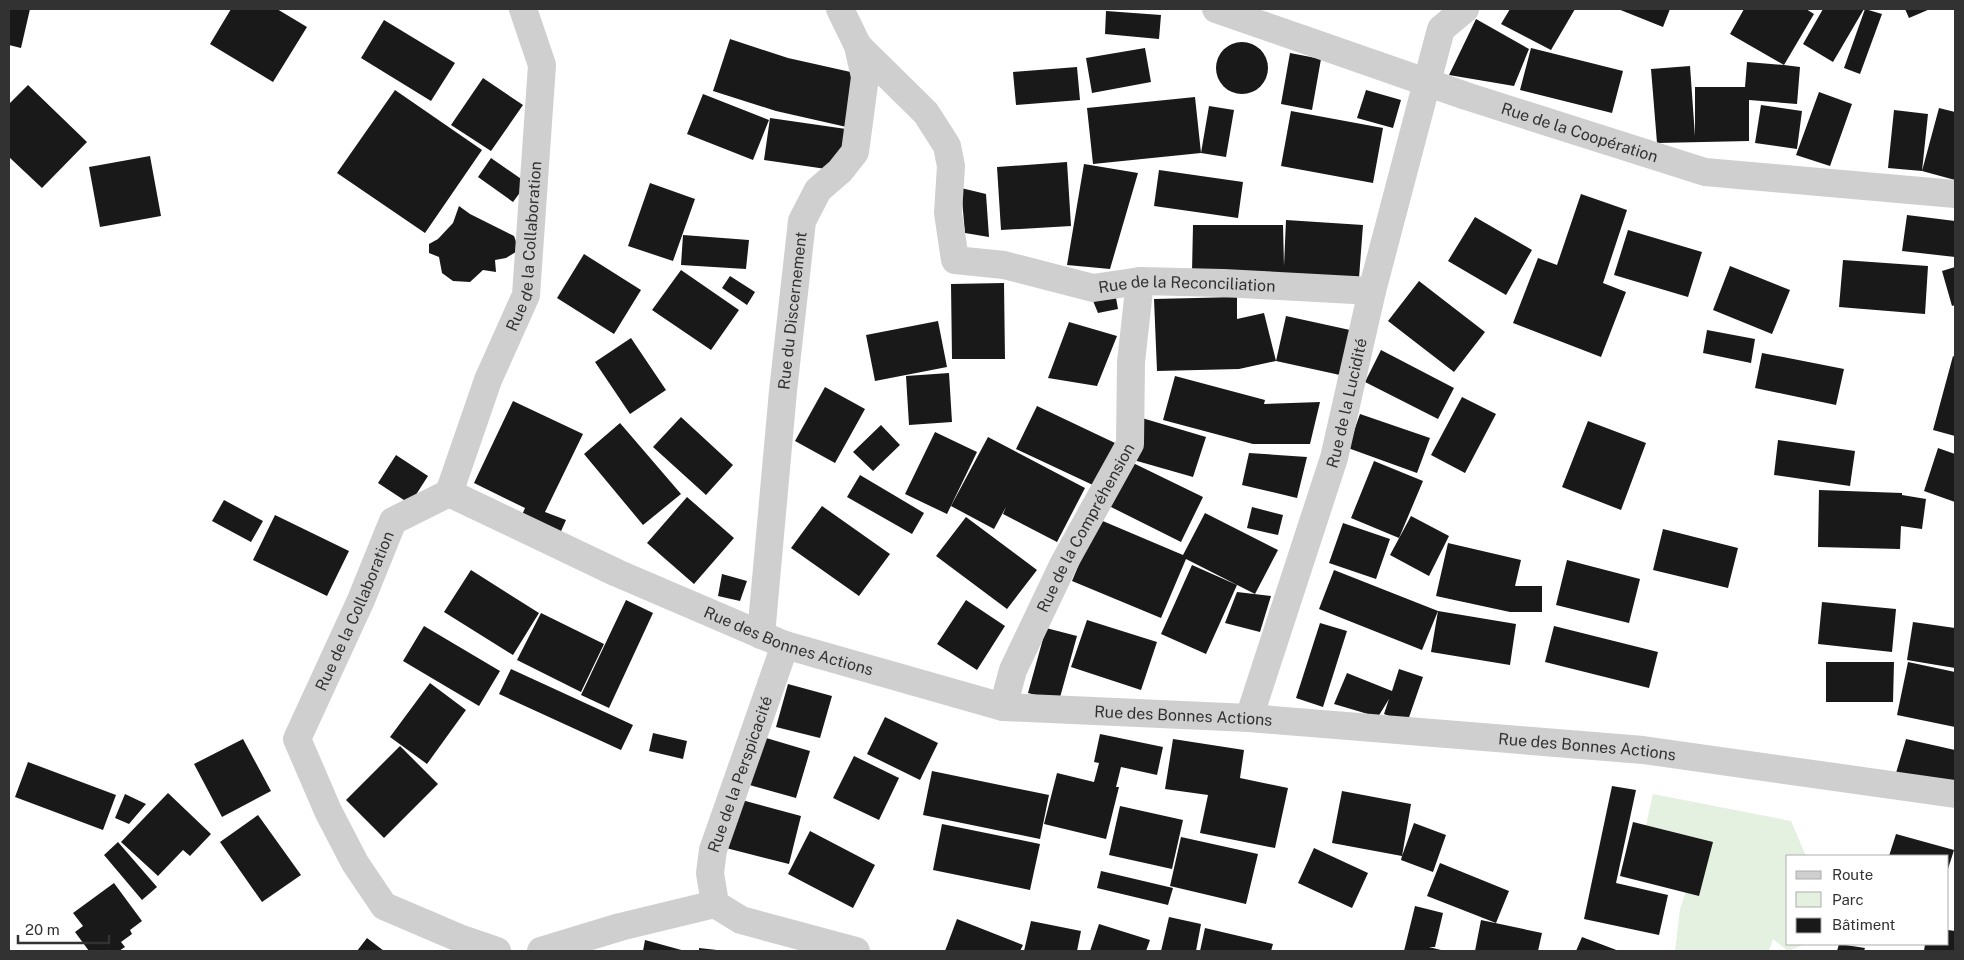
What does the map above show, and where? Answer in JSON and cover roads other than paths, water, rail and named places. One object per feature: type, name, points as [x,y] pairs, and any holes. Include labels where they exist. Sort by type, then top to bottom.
[{"type":"street","name":"Rue de la Collaboration","points":[[497,951],[459,938],[384,906],[355,863],[328,811],[297,739],[361,600],[393,521],[449,493],[488,380],[526,295],[542,65],[523,9]]},
{"type":"street","name":"Rue du Discernement","points":[[773,640],[783,391],[802,221],[818,190],[840,171],[855,152],[865,77],[858,46],[840,9]]},
{"type":"street","name":"Rue de la Coopération","points":[[1216,9],[1426,82],[1705,172],[1955,194]]},
{"type":"street","name":"Rue de la Lucidité","points":[[1249,718],[1334,458],[1372,290],[1441,29],[1465,9]]},
{"type":"street","name":"Rue de la Reconciliation","points":[[858,46],[926,113],[947,146],[951,166],[948,213],[955,260],[1004,265],[1093,288],[1140,281],[1372,290]]},
{"type":"street","name":"Rue de la Compréhension","points":[[1003,707],[1014,670],[1064,563],[1130,444],[1131,362],[1140,281]]},
{"type":"street","name":"Rue des Bonnes Actions","points":[[449,493],[617,574],[773,640],[1003,707],[1249,718],[1643,750],[1955,794]]},
{"type":"street","name":"Rue de la Perspicacité","points":[[715,904],[710,873],[713,850],[773,640]]},
{"type":"street","points":[[541,951],[620,927],[715,904],[741,920],[856,951]]}]
